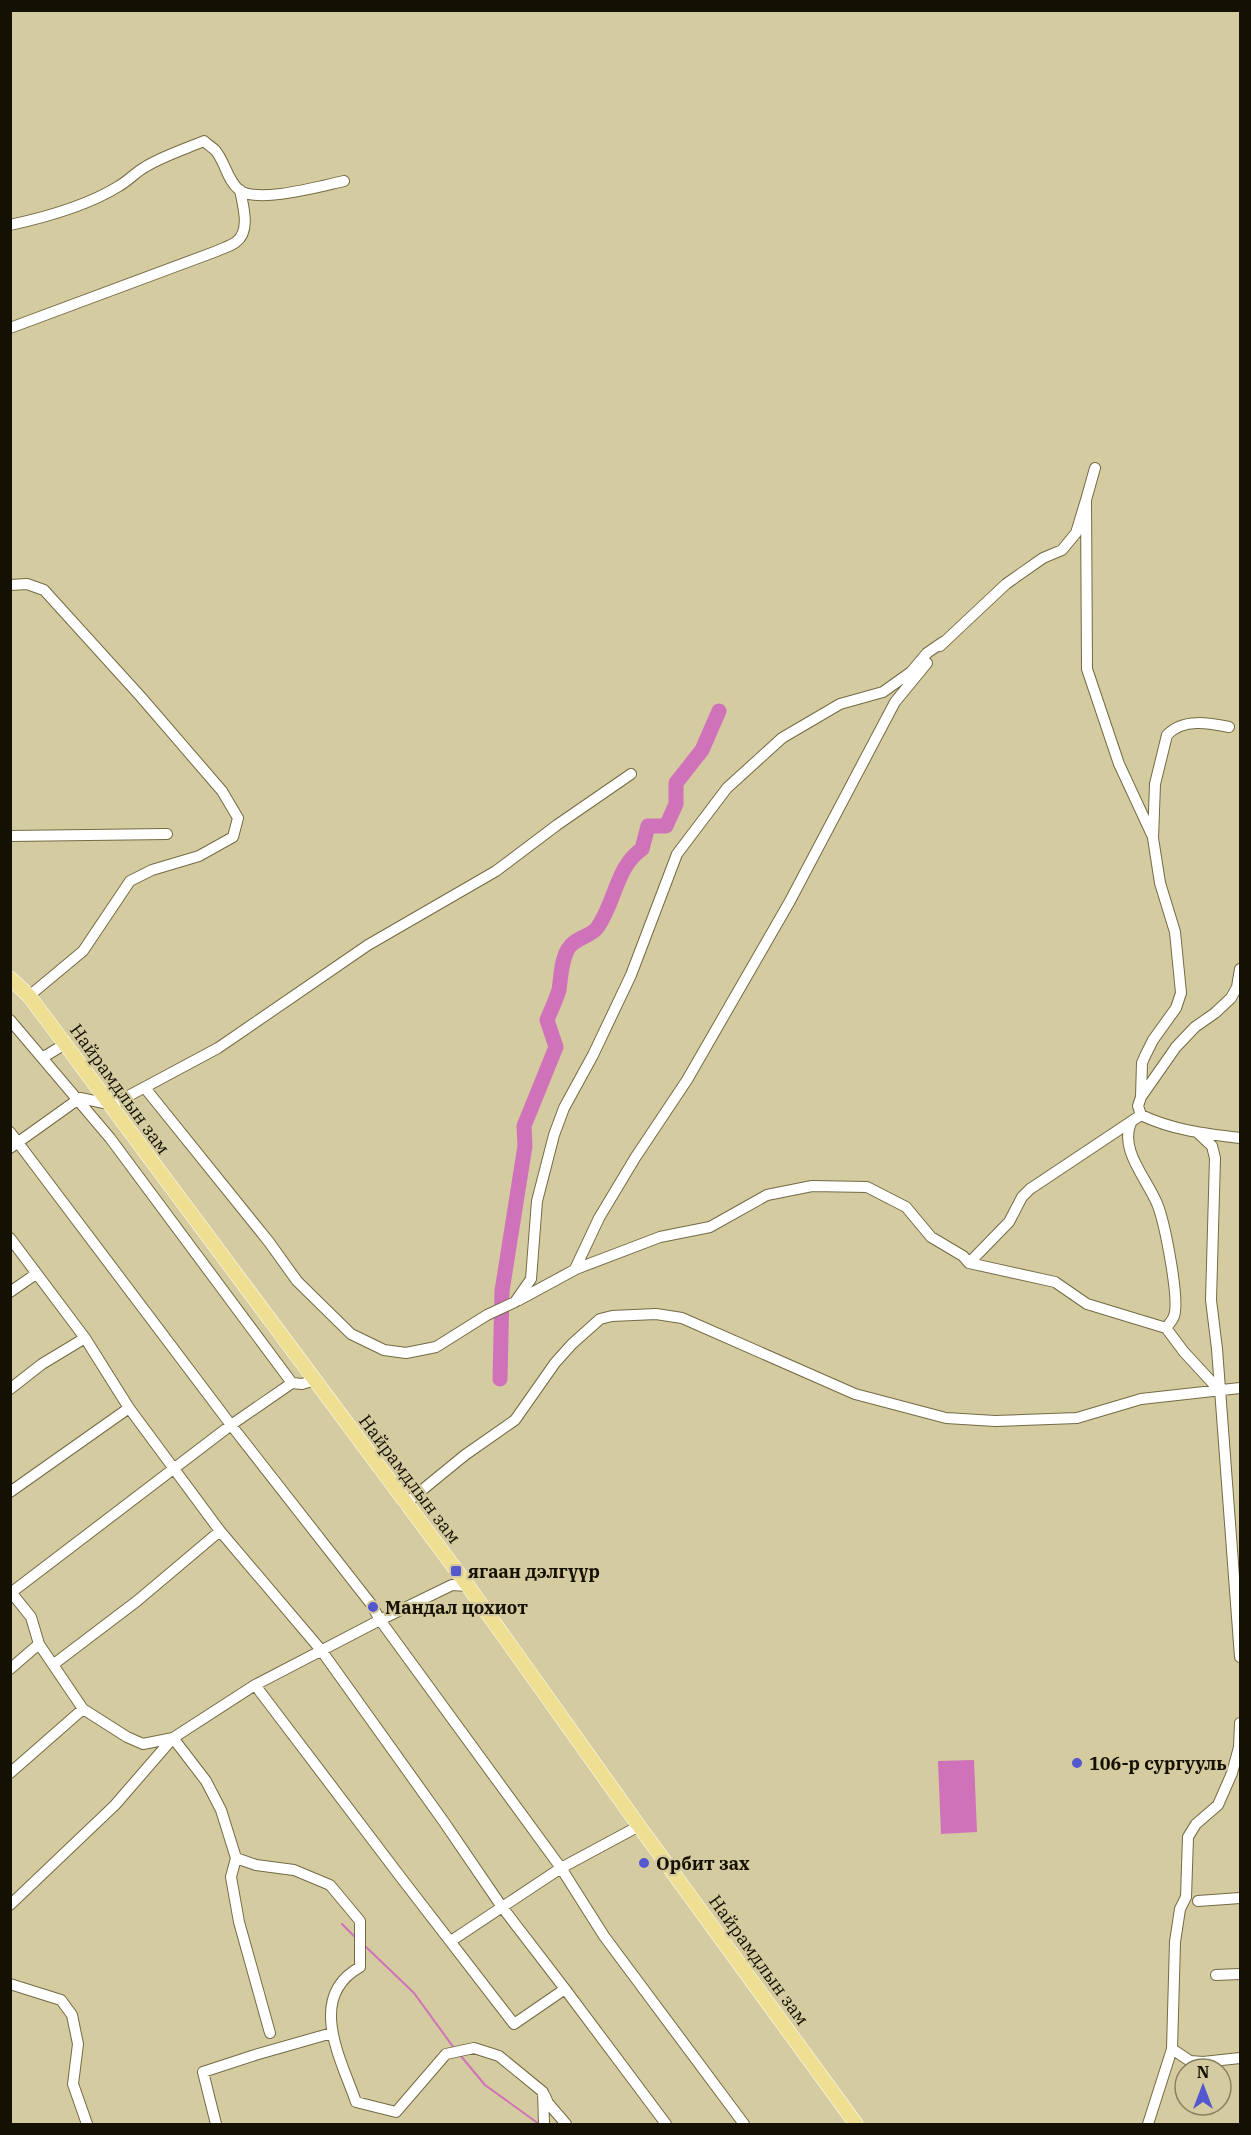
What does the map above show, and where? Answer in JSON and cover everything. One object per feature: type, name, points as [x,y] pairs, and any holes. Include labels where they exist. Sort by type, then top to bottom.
[{"type":"main road","name":"Найрамдлын зам","points":[[10,978],[29,996],[468,1586],[855,2124]]},
{"type":"street","points":[[10,225],[34,220],[87,202],[117,188],[144,167],[204,141],[215,150],[235,185],[249,194],[279,195],[344,181]]},
{"type":"street","points":[[10,328],[237,242],[244,231],[240,190]]},
{"type":"street","points":[[514,1302],[531,1279],[537,1201],[554,1135],[564,1108],[593,1055],[631,975],[677,854],[727,788],[782,738],[840,704],[883,692],[911,672],[927,653],[943,642],[1006,584],[1043,558],[1062,550],[1076,533],[1095,468]]},
{"type":"street","points":[[1086,500],[1087,669],[1119,764],[1153,838]]},
{"type":"street","points":[[10,585],[27,584],[44,590],[222,791],[238,818],[233,837],[199,856],[152,870],[130,881],[82,951],[29,996]]},
{"type":"street","points":[[575,1269],[599,1218],[635,1158],[687,1080],[790,901],[895,702],[943,642]]},
{"type":"street","points":[[1141,1097],[1142,1063],[1153,1040],[1176,1008],[1181,993],[1175,932],[1160,883],[1153,838],[1155,784],[1167,735],[1172,730],[1190,723],[1207,722],[1229,727]]},
{"type":"street","points":[[15,1145],[80,1098],[108,1104],[145,1088],[218,1048],[368,945],[496,871],[631,774]]},
{"type":"street","points":[[10,836],[167,834]]},
{"type":"street","points":[[1166,1328],[1174,1316],[1172,1265],[1158,1206],[1134,1159],[1128,1137],[1129,1128],[1136,1118],[1141,1097],[1176,1047],[1195,1027],[1231,998],[1239,987],[1240,969]]},
{"type":"street","points":[[10,1020],[110,1138],[292,1383]]},
{"type":"street","points":[[42,1058],[65,1044]]},
{"type":"street","points":[[145,1088],[269,1242],[297,1281],[351,1334],[384,1350],[406,1353],[436,1347],[487,1315],[575,1269],[660,1237],[710,1227],[767,1194],[832,1185],[867,1187],[906,1207],[931,1237],[963,1256],[969,1263],[1055,1282],[1087,1304],[1166,1328],[1184,1352],[1220,1391]]},
{"type":"street","points":[[969,1263],[1009,1222],[1022,1197],[1030,1189],[1136,1118],[1198,1133],[1240,1138]]},
{"type":"street","points":[[10,1132],[15,1145],[371,1604],[380,1620],[561,1868],[604,1936],[744,2124]]},
{"type":"street","points":[[1198,1133],[1212,1146],[1215,1158],[1211,1300],[1217,1349],[1240,1657]]},
{"type":"street","points":[[10,1238],[85,1338],[129,1408],[174,1469],[220,1531],[321,1650],[502,1907],[666,2124]]},
{"type":"street","points":[[10,1292],[36,1274]]},
{"type":"street","points":[[405,1504],[465,1455],[515,1419],[572,1344],[600,1319],[612,1316],[656,1314],[682,1318],[855,1394],[946,1418],[995,1421],[1077,1418],[1141,1399],[1240,1388]]},
{"type":"street","points":[[10,1389],[42,1364],[85,1338]]},
{"type":"street","points":[[173,1738],[143,1744],[83,1710],[39,1644],[31,1617],[11,1592],[231,1425],[292,1383],[302,1384],[316,1380]]},
{"type":"street","points":[[10,1492],[129,1408]]},
{"type":"street","points":[[54,1664],[137,1601],[220,1531]]},
{"type":"street","points":[[10,1905],[115,1805],[173,1738],[255,1685],[321,1650],[452,1586],[468,1586]]},
{"type":"street","points":[[10,1669],[39,1644]]},
{"type":"street","points":[[255,1685],[514,2024],[566,1989]]},
{"type":"street","points":[[10,1773],[83,1710]]},
{"type":"street","points":[[1148,2124],[1172,2049],[1175,1942],[1180,1909],[1186,1897],[1188,1837],[1196,1824],[1218,1805],[1239,1747],[1240,1723]]},
{"type":"street","points":[[173,1738],[211,1790],[221,1810],[236,1858],[231,1877],[239,1922],[270,2033]]},
{"type":"street","points":[[451,1941],[561,1868],[639,1826]]},
{"type":"street","points":[[236,1858],[256,1864],[294,1870],[330,1885],[360,1921],[360,1967],[348,1974],[332,2001],[330,2028],[356,2102],[396,2112],[446,2054],[474,2048],[500,2056],[543,2092],[548,2103],[566,2124]]},
{"type":"street","points":[[1198,1900],[1240,1898]]},
{"type":"street","points":[[1216,1975],[1240,1974]]},
{"type":"street","points":[[10,1984],[61,2000],[72,2015],[78,2044],[73,2084],[87,2124]]},
{"type":"street","points":[[216,2124],[203,2072],[332,2033]]},
{"type":"street","points":[[1172,2049],[1190,2061],[1240,2058]]},
{"type":"street","points":[[543,2092],[544,2124]]},
{"type":"shaded area","points":[[974,1760],[977,1832],[941,1834],[938,1761]]},
{"type":"waterway","points":[[500,1379],[502,1291],[525,1146],[524,1126],[556,1047],[547,1020],[559,990],[564,959],[571,945],[597,928],[621,875],[633,856],[642,849],[648,826],[666,826],[676,804],[676,783],[702,750],[719,711]]},
{"type":"waterway","points":[[342,1924],[355,1937]]},
{"type":"waterway","points":[[364,1945],[414,1993],[454,2048]]},
{"type":"waterway","points":[[460,2055],[485,2085],[539,2124]]},
{"type":"place","name":"ягаан дэлгүүр","points":[[456,1571]]},
{"type":"place","name":"Мандал цохиот","points":[[373,1607]]},
{"type":"place","name":"106-р сургууль","points":[[1077,1763]]},
{"type":"place","name":"Орбит зах","points":[[644,1863]]}]
